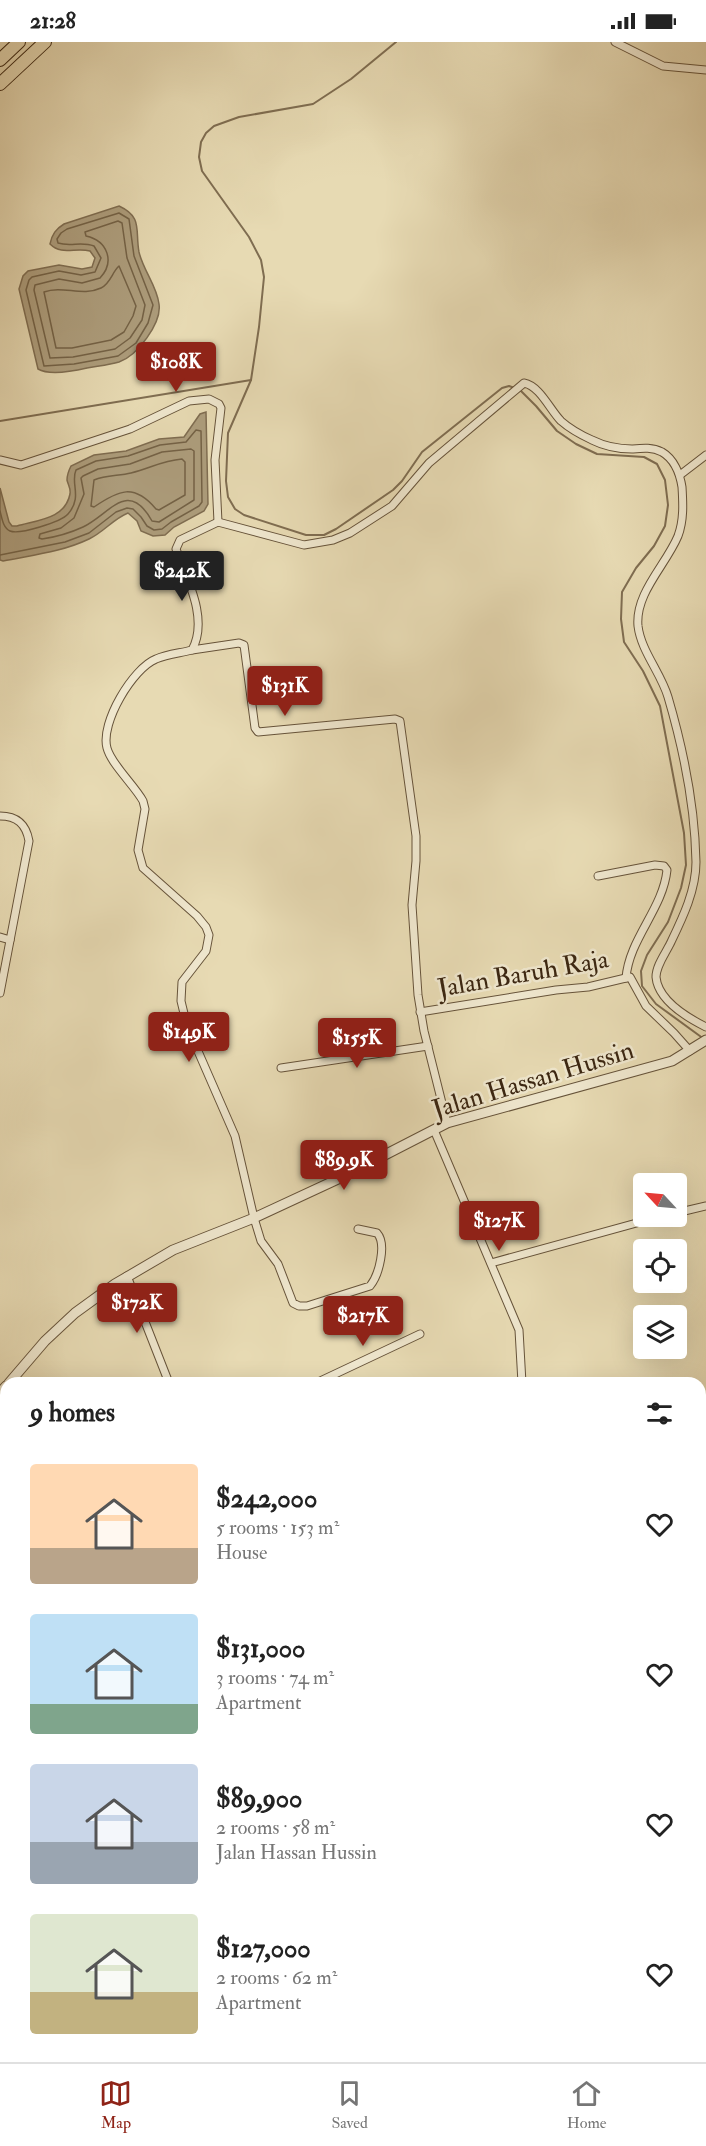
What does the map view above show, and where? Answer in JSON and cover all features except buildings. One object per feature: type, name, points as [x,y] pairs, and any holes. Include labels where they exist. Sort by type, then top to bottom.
[{"type":"highway","points":[[0,60],[19,42]]},
{"type":"highway","points":[[0,84],[45,42]]},
{"type":"street","points":[[615,42],[663,66],[706,70]]},
{"type":"street","points":[[192,650],[199,635],[197,613],[176,546],[180,540],[218,522],[304,545],[333,540],[350,533],[392,506],[429,463],[522,383],[529,384],[560,419],[576,432],[613,447],[656,449],[669,457],[680,475],[683,514],[679,534],[642,601],[638,615],[641,639],[668,695],[688,786],[696,863],[694,882],[683,916],[659,965],[656,979],[661,990],[675,1006],[706,1027]]},
{"type":"street","points":[[0,460],[21,465],[130,429],[189,401],[212,400],[221,408],[215,460],[218,522]]},
{"type":"street","points":[[680,475],[706,455]]},
{"type":"street","points":[[358,1229],[380,1236],[380,1271],[374,1282],[365,1288],[307,1306],[292,1303],[280,1268],[261,1241],[235,1136],[187,1026],[181,1001],[182,982],[203,957],[208,946],[209,935],[197,916],[143,868],[138,850],[145,809],[144,801],[110,755],[106,742],[106,733],[116,706],[136,674],[145,665],[156,658],[239,643],[244,645],[255,728],[258,732],[397,719],[401,723],[416,836],[412,905],[420,1012],[447,1123]]},
{"type":"street","points":[[0,816],[9,817],[21,823],[26,828],[28,841],[0,993]]},
{"type":"street","points":[[598,876],[655,865],[664,866],[667,870],[657,901],[627,962],[629,978],[646,1006],[674,1033],[698,1046]]},
{"type":"street","points":[[0,937],[10,940]]},
{"type":"street","name":"Jalan Baruh Raja","points":[[420,1012],[588,987],[629,978]]},
{"type":"street","points":[[281,1068],[428,1046]]},
{"type":"street","name":"Jalan Hassan Hussin","points":[[14,1377],[58,1328],[88,1302],[128,1276],[192,1241],[254,1218],[447,1123],[672,1061],[698,1046]]},
{"type":"street","points":[[434,1130],[519,1330],[522,1377]]},
{"type":"street","points":[[687,1210],[706,1206]]},
{"type":"street","points":[[490,1263],[633,1224]]},
{"type":"street","points":[[128,1276],[167,1377]]},
{"type":"street","points":[[329,1377],[420,1334]]},
{"type":"water","points":[[119,206],[127,210],[135,220],[141,259],[158,297],[157,320],[140,346],[126,359],[119,362],[62,372],[38,369],[19,289],[23,276],[28,271],[59,265],[82,269],[92,267],[95,258],[90,251],[59,250],[50,244],[52,237],[64,224]]},
{"type":"water","points":[[206,412],[208,504],[204,511],[174,527],[165,535],[153,536],[141,531],[137,521],[128,513],[94,536],[79,543],[47,553],[0,560],[0,488],[12,526],[42,520],[57,514],[67,502],[70,488],[67,478],[71,466],[94,455],[126,451],[159,439],[184,437],[200,414]]},
{"type":"waterway","points":[[396,42],[351,79],[313,104],[239,117],[214,126],[201,142],[199,157],[202,171],[249,237],[261,260],[264,277],[251,380],[228,433],[226,481],[228,497],[235,509],[244,515],[306,535],[324,535],[393,490],[422,452],[502,388],[509,386],[520,390],[557,431],[576,444],[597,454],[644,457],[657,464],[665,480],[668,505],[665,526],[622,592],[621,619],[624,642],[643,671],[660,706],[684,833],[686,865],[681,888],[668,922],[647,955],[641,971],[642,986],[656,1004],[704,1039]]},
{"type":"waterway","points":[[0,421],[251,380]]}]
